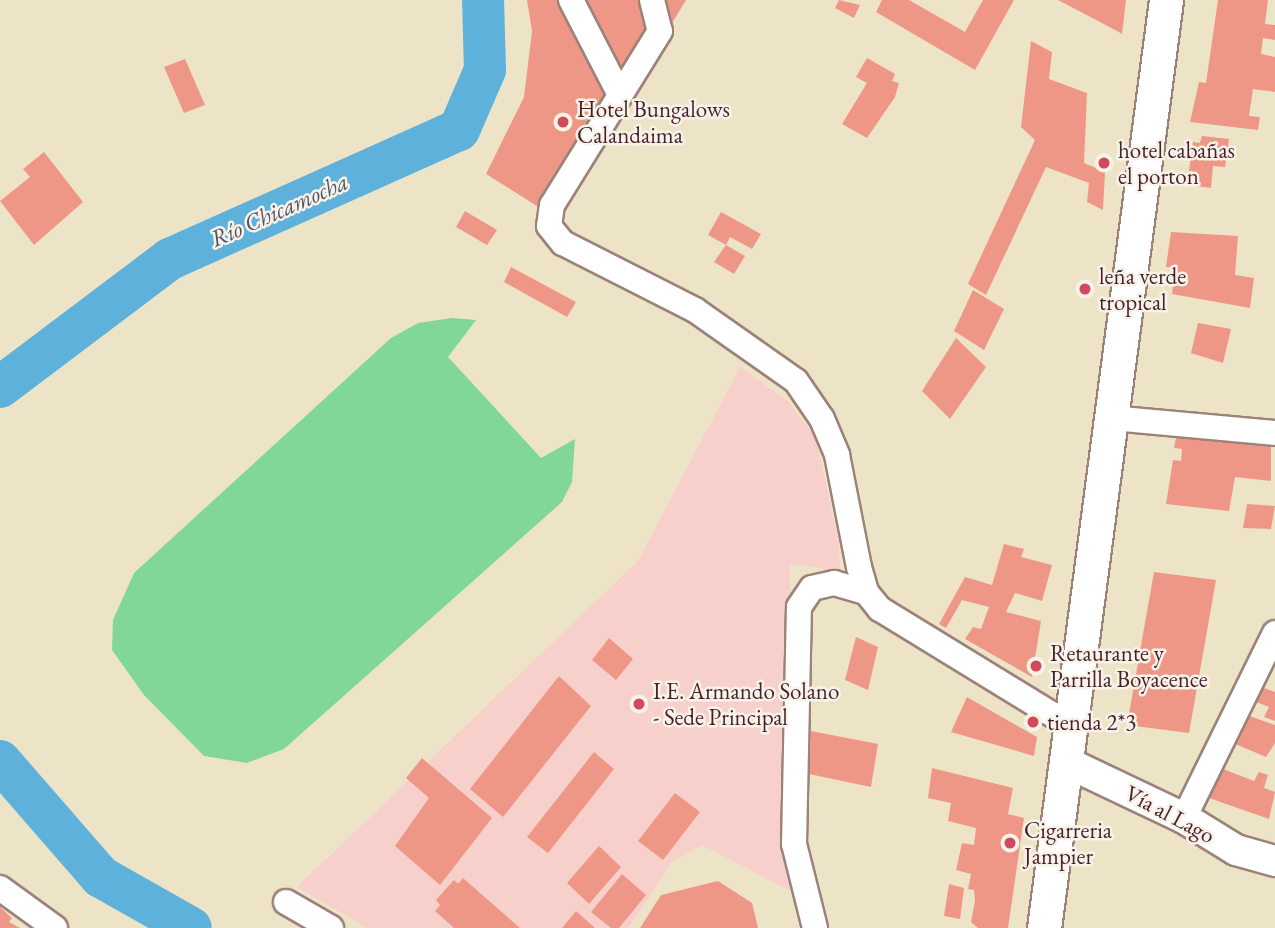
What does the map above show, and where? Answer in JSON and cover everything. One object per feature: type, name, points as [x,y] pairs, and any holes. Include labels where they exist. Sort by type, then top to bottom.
[{"type":"main road","points":[[1044,928],[1166,0]]},
{"type":"street","points":[[571,0],[619,93]]},
{"type":"street","points":[[652,0],[660,31],[619,93],[552,205],[549,226],[563,243],[695,310],[796,381],[822,419],[837,455],[866,592],[880,610],[1071,726]]},
{"type":"street","points":[[1111,418],[1275,433]]},
{"type":"street","points":[[815,928],[794,844],[799,607],[812,588],[834,583],[866,592]]},
{"type":"street","points":[[1184,818],[1275,633]]},
{"type":"street","name":"Vía al Lago","points":[[1066,762],[1184,818],[1236,850],[1275,861]]},
{"type":"street","points":[[0,888],[55,928]]},
{"type":"street","points":[[286,902],[331,928]]},
{"type":"shaded area","name":"I.E. Armando Solano - Sede Principal","points":[[740,367],[787,400],[816,438],[839,543],[840,571],[790,564],[787,836],[796,894],[702,845],[672,862],[629,928],[367,928],[297,887],[638,561]]},
{"type":"green space","points":[[452,318],[476,320],[448,357],[541,458],[575,439],[572,482],[562,502],[284,749],[247,763],[204,756],[144,695],[112,650],[113,620],[134,573],[391,338],[418,323]]},
{"type":"building","name":"Hotel Bungalows Calandaima","points":[[527,0],[686,0],[562,205],[559,220],[486,174],[524,97],[532,31]]},
{"type":"building","points":[[839,0],[860,5],[854,18],[835,8]]},
{"type":"building","points":[[882,0],[909,0],[965,32],[983,0],[1014,0],[975,70],[876,12]]},
{"type":"building","points":[[1058,0],[1126,0],[1122,34],[1117,31]]},
{"type":"building","points":[[1218,0],[1268,0],[1265,24],[1275,25],[1275,40],[1263,38],[1261,54],[1275,57],[1275,92],[1253,89],[1249,116],[1260,117],[1258,130],[1190,122],[1199,82],[1206,83]]},
{"type":"building","points":[[1031,41],[1052,52],[1049,79],[1087,93],[1084,163],[1105,172],[1103,210],[1087,202],[1089,183],[1046,167],[986,295],[968,284],[1035,140],[1021,127]]},
{"type":"building","points":[[867,58],[895,74],[892,81],[899,83],[895,97],[867,138],[842,124],[867,83],[856,77]]},
{"type":"building","points":[[185,59],[205,105],[184,113],[164,67]]},
{"type":"building","points":[[1202,136],[1229,139],[1225,167],[1213,166],[1211,188],[1187,185],[1193,142],[1200,143]]},
{"type":"building","points":[[44,152],[83,202],[34,245],[0,201],[30,177],[23,169]]},
{"type":"building","points":[[465,211],[497,230],[487,245],[456,227]]},
{"type":"building","points":[[721,212],[761,234],[752,249],[730,237],[726,245],[708,235]]},
{"type":"building","points":[[1171,232],[1238,236],[1235,275],[1254,278],[1250,308],[1172,294],[1175,268],[1166,267]]},
{"type":"building","points":[[726,245],[745,256],[734,274],[714,262]]},
{"type":"building","points":[[511,267],[576,302],[567,317],[504,282]]},
{"type":"building","points":[[973,290],[1004,309],[984,350],[954,331]]},
{"type":"building","points":[[1198,323],[1231,329],[1223,363],[1191,353]]},
{"type":"building","points":[[956,338],[986,367],[950,419],[922,391]]},
{"type":"building","points":[[1176,438],[1271,444],[1271,481],[1235,477],[1229,511],[1166,504],[1173,460],[1181,461],[1182,449],[1174,448]]},
{"type":"building","points":[[1247,504],[1275,506],[1271,529],[1243,528]]},
{"type":"building","points":[[1004,544],[1024,549],[1021,557],[1052,565],[1042,601],[1015,593],[1006,612],[1041,621],[1032,677],[965,639],[973,627],[981,629],[989,607],[962,600],[946,628],[939,624],[965,577],[992,585]]},
{"type":"building","points":[[1154,572],[1216,580],[1189,733],[1127,725]]},
{"type":"building","points":[[856,637],[878,647],[868,690],[845,680]]},
{"type":"building","points":[[609,638],[633,659],[616,680],[592,660]]},
{"type":"building","points":[[559,676],[591,706],[503,817],[470,789]]},
{"type":"building","points":[[1261,687],[1275,692],[1275,721],[1264,717],[1269,707],[1254,701]]},
{"type":"building","points":[[967,697],[1037,737],[1034,756],[951,732]]},
{"type":"building","points":[[1247,715],[1275,725],[1275,743],[1266,757],[1233,743]]},
{"type":"building","points":[[811,731],[878,744],[871,787],[809,774]]},
{"type":"building","points":[[594,752],[614,769],[548,853],[527,837]]},
{"type":"building","points":[[422,758],[492,818],[440,885],[395,846],[429,798],[406,778]]},
{"type":"building","points":[[932,768],[1013,788],[1008,814],[1024,818],[1008,928],[978,928],[971,922],[975,901],[974,890],[968,889],[971,874],[956,870],[962,843],[974,845],[976,828],[948,821],[951,803],[928,798]]},
{"type":"building","points":[[1223,769],[1254,781],[1259,772],[1268,775],[1264,788],[1275,792],[1269,819],[1209,798]]},
{"type":"building","points":[[675,793],[700,812],[663,860],[638,841]]},
{"type":"building","points":[[599,846],[621,867],[589,904],[567,883]]},
{"type":"building","points":[[622,874],[646,895],[619,928],[611,928],[591,912]]},
{"type":"building","points":[[463,878],[520,928],[454,928],[435,911],[440,905],[436,900],[454,880],[458,884]]},
{"type":"building","points":[[718,881],[752,903],[758,928],[640,928],[661,895]]},
{"type":"building","points":[[949,884],[964,888],[960,919],[944,916]]},
{"type":"building","points":[[0,907],[12,918],[9,922],[20,928],[0,928]]},
{"type":"building","points":[[576,911],[595,928],[562,928]]},
{"type":"waterway","name":"Río Chicamocha","points":[[0,387],[170,259],[459,130],[485,70],[483,0]]},
{"type":"waterway","name":"Río Chicamocha","points":[[0,761],[101,877],[191,928]]},
{"type":"place","name":"Hotel Bungalows Calandaima","points":[[563,122]]},
{"type":"place","name":"hotel cabañas el porton","points":[[1104,163]]},
{"type":"place","name":"leña verde tropical","points":[[1085,289]]},
{"type":"place","name":"Retaurante y Parrilla Boyacence","points":[[1036,666]]},
{"type":"place","name":"I.E. Armando Solano - Sede Principal","points":[[639,704]]},
{"type":"place","name":"tienda 2*3","points":[[1033,722]]},
{"type":"place","name":"Cigarreria Jampier","points":[[1010,843]]}]
